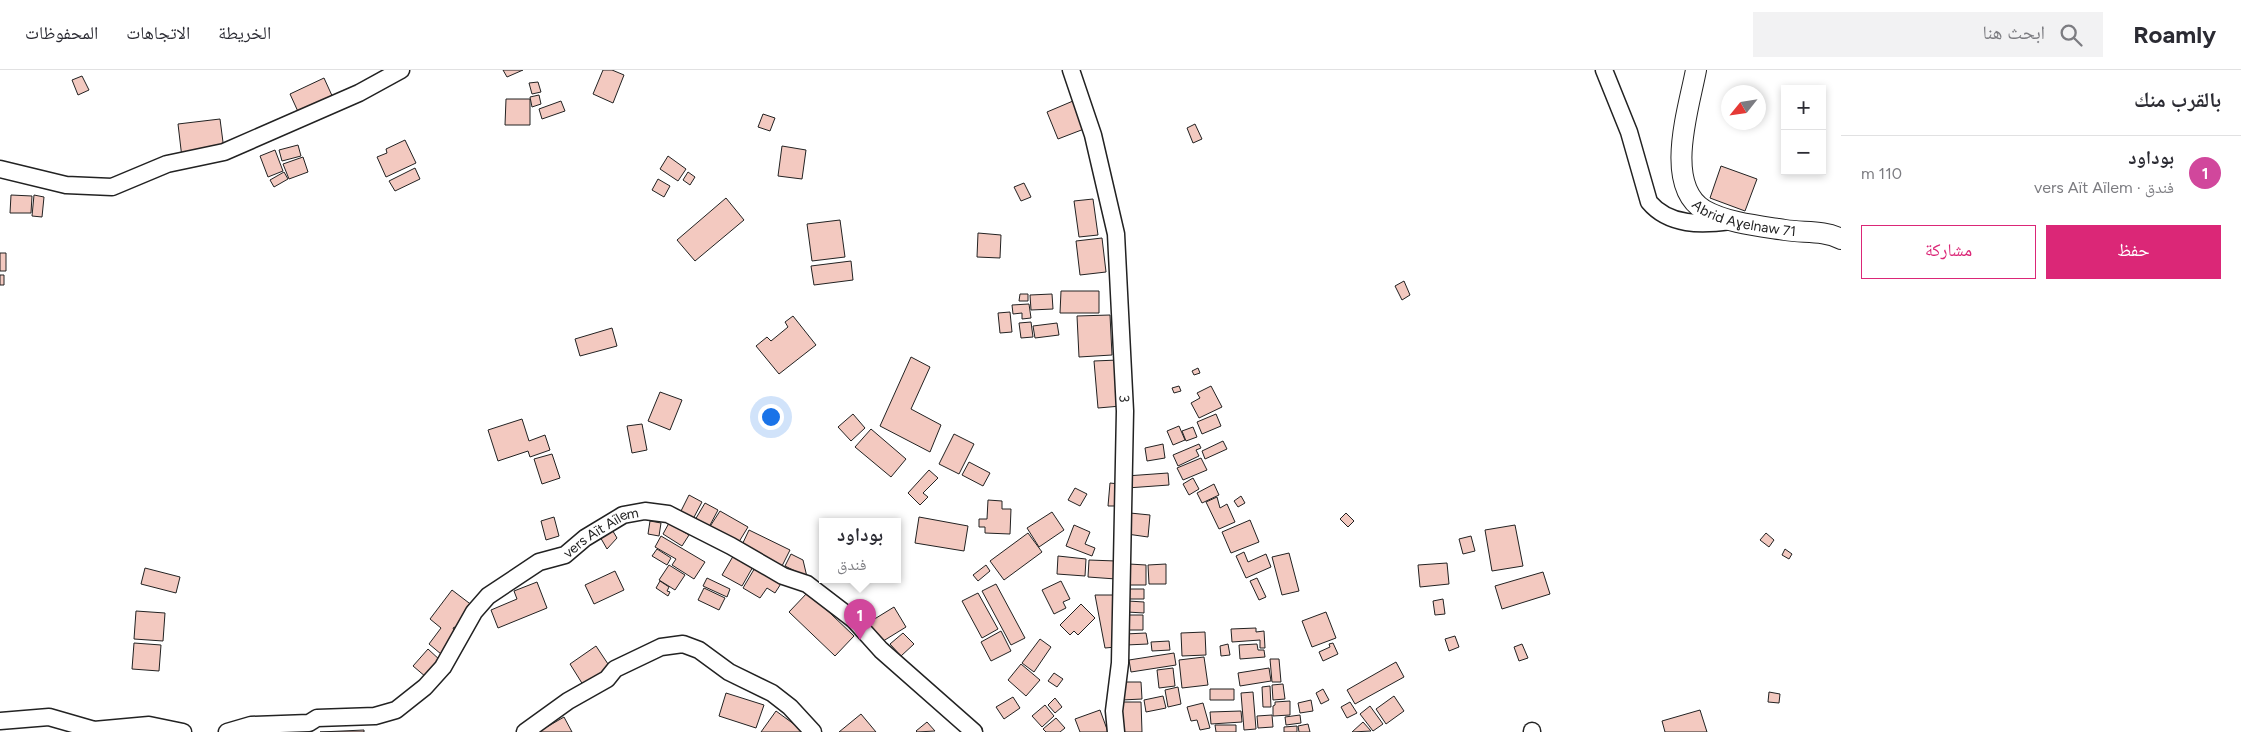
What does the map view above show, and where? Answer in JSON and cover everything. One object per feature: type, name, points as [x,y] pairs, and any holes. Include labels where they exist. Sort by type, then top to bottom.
[{"type":"main road","name":"Abrid Aɣelnaw 71","points":[[1696,70],[1681,151],[1684,188],[1702,208],[1732,220],[1787,230],[1813,231],[1841,240]]},
{"type":"street","points":[[0,169],[66,185],[112,187],[167,164],[224,152],[359,93],[401,70]]},
{"type":"street","name":"3","points":[[1071,70],[1093,135],[1116,234],[1125,411],[1120,663],[1114,710],[1116,732]]},
{"type":"street","points":[[1604,70],[1631,138],[1649,202],[1656,211],[1665,216],[1694,223],[1706,224],[1732,220]]},
{"type":"street","name":"vers Aït Aïlem","points":[[227,732],[251,726],[309,723],[317,718],[375,716],[396,710],[425,686],[443,667],[470,618],[488,596],[539,562],[566,555],[585,538],[623,515],[645,511],[668,514],[724,542],[783,576],[807,584],[854,620],[881,650],[974,732]]},
{"type":"street","points":[[525,732],[568,701],[607,679],[615,669],[661,647],[684,644],[699,650],[730,672],[772,693],[790,708],[813,732]]},
{"type":"street","points":[[0,721],[49,717],[94,730],[150,726],[183,732]]},
{"type":"building","points":[[503,70],[523,70],[507,77]]},
{"type":"building","points":[[603,70],[612,70],[624,75],[613,103],[593,94]]},
{"type":"building","points":[[82,76],[89,90],[78,95],[72,80]]},
{"type":"building","points":[[324,78],[334,100],[300,116],[290,94]]},
{"type":"building","points":[[538,82],[541,92],[532,94],[529,83]]},
{"type":"building","points":[[539,95],[541,104],[532,107],[530,97]]},
{"type":"building","points":[[506,99],[530,99],[530,125],[505,125]]},
{"type":"building","points":[[561,101],[565,111],[542,119],[539,109]]},
{"type":"building","points":[[1073,101],[1084,129],[1058,139],[1047,112]]},
{"type":"building","points":[[763,114],[775,118],[770,131],[758,127]]},
{"type":"building","points":[[220,119],[224,150],[182,158],[178,124]]},
{"type":"building","points":[[1195,124],[1202,139],[1193,143],[1187,128]]},
{"type":"building","points":[[405,140],[416,163],[386,177],[377,157],[387,153],[386,149]]},
{"type":"building","points":[[298,145],[301,156],[282,161],[279,150]]},
{"type":"building","points":[[782,146],[806,150],[802,179],[778,176]]},
{"type":"building","points":[[275,150],[283,171],[268,177],[260,156]]},
{"type":"building","points":[[668,156],[686,169],[678,181],[660,169]]},
{"type":"building","points":[[303,157],[308,172],[289,179],[283,164]]},
{"type":"building","points":[[1721,166],[1757,179],[1745,211],[1710,198]]},
{"type":"building","points":[[415,168],[420,179],[395,191],[389,181]]},
{"type":"building","points":[[284,172],[288,179],[274,187],[270,180]]},
{"type":"building","points":[[688,172],[695,177],[690,185],[683,180]]},
{"type":"building","points":[[658,179],[670,186],[664,197],[652,190]]},
{"type":"building","points":[[1024,183],[1031,197],[1021,201],[1014,187]]},
{"type":"building","points":[[11,195],[32,196],[31,213],[10,213]]},
{"type":"building","points":[[34,195],[44,197],[42,217],[32,216]]},
{"type":"building","points":[[726,198],[744,220],[695,261],[677,240]]},
{"type":"building","points":[[1093,199],[1098,235],[1079,237],[1074,201]]},
{"type":"building","points":[[840,220],[845,257],[812,261],[807,224]]},
{"type":"building","points":[[978,233],[1001,235],[1000,258],[977,257]]},
{"type":"building","points":[[1102,238],[1106,272],[1080,275],[1076,241]]},
{"type":"building","points":[[0,253],[6,253],[6,271],[0,271]]},
{"type":"building","points":[[851,261],[853,280],[814,285],[811,266]]},
{"type":"building","points":[[0,275],[4,275],[4,285],[0,285]]},
{"type":"building","points":[[1404,281],[1410,295],[1402,300],[1395,286]]},
{"type":"building","points":[[1061,291],[1099,291],[1099,313],[1060,313]]},
{"type":"building","points":[[1020,294],[1028,294],[1028,301],[1019,301]]},
{"type":"building","points":[[1052,294],[1053,309],[1031,310],[1030,295]]},
{"type":"building","points":[[1029,304],[1031,318],[1022,319],[1022,313],[1013,314],[1012,305]]},
{"type":"building","points":[[1010,312],[1012,332],[1000,333],[998,313]]},
{"type":"building","points":[[1110,315],[1112,355],[1079,357],[1077,316]]},
{"type":"building","points":[[793,316],[816,345],[779,374],[756,346],[767,337],[771,341],[788,327],[785,322]]},
{"type":"building","points":[[1031,322],[1033,337],[1021,338],[1019,323]]},
{"type":"building","points":[[1057,323],[1059,335],[1035,338],[1033,326]]},
{"type":"building","points":[[612,328],[617,346],[580,356],[575,339]]},
{"type":"building","points":[[911,357],[930,367],[911,409],[941,425],[930,452],[880,426]]},
{"type":"building","points":[[1118,360],[1121,406],[1098,408],[1094,361]]},
{"type":"building","points":[[1198,368],[1200,373],[1194,375],[1192,371]]},
{"type":"building","points":[[1179,386],[1181,391],[1174,393],[1172,388]]},
{"type":"building","points":[[1211,386],[1222,407],[1199,418],[1191,403],[1200,398],[1197,393]]},
{"type":"building","points":[[660,392],[682,400],[670,430],[648,421]]},
{"type":"building","points":[[853,414],[865,428],[851,441],[838,427]]},
{"type":"building","points":[[1216,414],[1221,426],[1202,434],[1197,422]]},
{"type":"building","points":[[522,419],[529,441],[545,435],[550,450],[530,457],[528,451],[498,461],[488,430]]},
{"type":"building","points":[[642,424],[647,450],[632,453],[627,426]]},
{"type":"building","points":[[1179,426],[1185,440],[1173,445],[1167,431]]},
{"type":"building","points":[[1193,427],[1197,437],[1186,441],[1182,431]]},
{"type":"building","points":[[871,429],[906,459],[891,477],[855,447]]},
{"type":"building","points":[[954,434],[974,444],[959,474],[939,464]]},
{"type":"building","points":[[1223,441],[1227,449],[1205,459],[1202,451]]},
{"type":"building","points":[[1163,444],[1165,458],[1147,461],[1145,448]]},
{"type":"building","points":[[1199,444],[1201,448],[1196,450],[1199,456],[1178,466],[1173,455]]},
{"type":"building","points":[[552,454],[560,478],[542,484],[534,459]]},
{"type":"building","points":[[1201,458],[1207,470],[1183,480],[1177,468]]},
{"type":"building","points":[[969,462],[990,473],[983,486],[962,475]]},
{"type":"building","points":[[929,470],[938,478],[923,493],[928,497],[920,505],[908,493]]},
{"type":"building","points":[[1168,473],[1169,485],[1127,488],[1126,476]]},
{"type":"building","points":[[1193,478],[1199,489],[1189,495],[1183,484]]},
{"type":"building","points":[[1110,483],[1119,484],[1118,506],[1108,506]]},
{"type":"building","points":[[1214,484],[1219,495],[1202,503],[1197,493]]},
{"type":"building","points":[[1075,488],[1087,494],[1080,506],[1068,500]]},
{"type":"building","points":[[689,495],[702,502],[693,519],[680,513]]},
{"type":"building","points":[[1241,496],[1245,503],[1238,507],[1234,501]]},
{"type":"building","points":[[1217,497],[1220,508],[1227,504],[1235,522],[1219,529],[1206,502]]},
{"type":"building","points":[[988,500],[1002,501],[1002,509],[1011,509],[1010,534],[985,533],[985,527],[979,527],[979,519],[987,519]]},
{"type":"building","points":[[705,503],[718,510],[709,527],[695,520]]},
{"type":"building","points":[[720,511],[748,527],[737,545],[709,528]]},
{"type":"building","points":[[1052,512],[1064,530],[1039,547],[1027,528]]},
{"type":"building","points":[[1130,513],[1150,515],[1148,537],[1127,534]]},
{"type":"building","points":[[1346,513],[1354,521],[1348,527],[1340,519]]},
{"type":"building","points":[[554,517],[559,536],[546,540],[541,521]]},
{"type":"building","points":[[919,517],[968,526],[964,551],[915,543]]},
{"type":"building","points":[[1250,520],[1259,542],[1231,553],[1222,532]]},
{"type":"building","points":[[650,521],[661,523],[659,536],[648,534]]},
{"type":"building","points":[[669,523],[689,535],[682,546],[663,534]]},
{"type":"building","points":[[1074,525],[1090,532],[1085,544],[1095,548],[1092,556],[1066,546]]},
{"type":"building","points":[[1515,525],[1523,566],[1492,571],[1485,530]]},
{"type":"building","points":[[611,528],[617,538],[607,549],[599,535]]},
{"type":"building","points":[[749,530],[790,550],[782,566],[741,547]]},
{"type":"building","points":[[1028,533],[1042,552],[1004,580],[990,561]]},
{"type":"building","points":[[1766,533],[1774,540],[1769,547],[1760,540]]},
{"type":"building","points":[[661,536],[705,562],[694,579],[672,565],[676,559],[655,547]]},
{"type":"building","points":[[1471,536],[1475,551],[1463,554],[1459,539]]},
{"type":"building","points":[[657,549],[671,558],[667,565],[652,556]]},
{"type":"building","points":[[1785,549],[1792,554],[1789,559],[1782,555]]},
{"type":"building","points":[[1244,552],[1248,562],[1266,554],[1271,567],[1246,578],[1236,556]]},
{"type":"building","points":[[735,553],[754,565],[742,586],[722,575]]},
{"type":"building","points":[[1289,553],[1299,591],[1282,595],[1272,557]]},
{"type":"building","points":[[791,554],[803,560],[807,577],[785,566]]},
{"type":"building","points":[[1058,556],[1086,559],[1085,576],[1057,574]]},
{"type":"building","points":[[1089,560],[1116,561],[1116,579],[1088,577]]},
{"type":"building","points":[[1447,563],[1449,584],[1420,587],[1418,565]]},
{"type":"building","points":[[1129,564],[1146,565],[1146,585],[1128,585]]},
{"type":"building","points":[[1166,564],[1166,584],[1149,584],[1148,565]]},
{"type":"building","points":[[669,565],[685,575],[675,590],[659,580]]},
{"type":"building","points":[[986,565],[990,571],[978,581],[973,575]]},
{"type":"building","points":[[756,566],[782,582],[775,593],[767,588],[760,598],[743,588]]},
{"type":"building","points":[[145,568],[180,577],[176,593],[141,584]]},
{"type":"building","points":[[615,571],[624,590],[594,604],[585,585]]},
{"type":"building","points":[[1543,572],[1550,594],[1502,609],[1495,586]]},
{"type":"building","points":[[707,578],[730,589],[727,597],[703,586]]},
{"type":"building","points":[[1257,578],[1266,597],[1259,600],[1250,581]]},
{"type":"building","points":[[660,581],[669,587],[667,591],[670,592],[668,596],[656,588]]},
{"type":"building","points":[[1061,581],[1070,599],[1063,602],[1066,608],[1054,614],[1042,590]]},
{"type":"building","points":[[537,582],[547,608],[498,628],[491,610],[517,599],[514,591]]},
{"type":"building","points":[[996,584],[1025,638],[1011,645],[982,591]]},
{"type":"building","points":[[704,588],[725,598],[719,610],[698,600]]},
{"type":"building","points":[[1128,589],[1144,589],[1144,599],[1128,599]]},
{"type":"building","points":[[452,590],[473,606],[456,628],[454,627],[453,629],[458,633],[441,654],[429,644],[441,628],[430,619]]},
{"type":"building","points":[[808,592],[854,636],[835,656],[789,612]]},
{"type":"building","points":[[978,593],[998,629],[982,638],[962,601]]},
{"type":"building","points":[[1095,595],[1115,595],[1116,647],[1105,648]]},
{"type":"building","points":[[1443,599],[1445,614],[1435,615],[1433,601]]},
{"type":"building","points":[[1128,601],[1144,602],[1144,613],[1127,612]]},
{"type":"building","points":[[1081,604],[1095,618],[1078,635],[1074,631],[1070,635],[1060,625]]},
{"type":"building","points":[[894,607],[906,627],[880,643],[868,623]]},
{"type":"building","points":[[136,611],[165,613],[163,641],[134,639]]},
{"type":"building","points":[[1326,612],[1336,638],[1312,647],[1302,621]]},
{"type":"building","points":[[1127,615],[1143,615],[1143,630],[1127,630]]},
{"type":"building","points":[[1256,628],[1256,632],[1264,631],[1265,648],[1260,648],[1260,640],[1232,642],[1231,629]]},
{"type":"building","points":[[1001,631],[1011,651],[991,661],[981,642]]},
{"type":"building","points":[[1205,632],[1206,655],[1182,656],[1181,633]]},
{"type":"building","points":[[903,633],[914,644],[901,656],[890,644]]},
{"type":"building","points":[[1146,633],[1148,644],[1126,645],[1125,634]]},
{"type":"building","points":[[1455,636],[1459,647],[1449,651],[1445,639]]},
{"type":"building","points":[[1040,639],[1051,647],[1034,672],[1022,663]]},
{"type":"building","points":[[1169,641],[1170,650],[1152,651],[1151,642]]},
{"type":"building","points":[[134,643],[161,645],[159,671],[132,669]]},
{"type":"building","points":[[1333,643],[1338,654],[1323,661],[1319,652],[1330,647],[1329,644]]},
{"type":"building","points":[[1228,644],[1230,655],[1221,656],[1220,646]]},
{"type":"building","points":[[1257,644],[1258,650],[1264,650],[1265,657],[1240,659],[1239,645]]},
{"type":"building","points":[[1522,644],[1528,658],[1519,661],[1514,647]]},
{"type":"building","points":[[596,646],[612,670],[585,688],[570,664]]},
{"type":"building","points":[[428,649],[441,661],[426,677],[413,666]]},
{"type":"building","points":[[1174,653],[1176,665],[1131,672],[1129,660]]},
{"type":"building","points":[[1204,657],[1208,685],[1182,688],[1179,660]]},
{"type":"building","points":[[1270,659],[1279,659],[1281,682],[1272,682]]},
{"type":"building","points":[[1396,662],[1404,677],[1355,704],[1347,690]]},
{"type":"building","points":[[1021,664],[1040,680],[1026,696],[1008,680]]},
{"type":"building","points":[[1173,668],[1175,686],[1159,688],[1157,670]]},
{"type":"building","points":[[1269,668],[1271,681],[1240,686],[1238,673]]},
{"type":"building","points":[[1054,673],[1063,679],[1057,687],[1048,681]]},
{"type":"building","points":[[1122,682],[1141,682],[1142,699],[1122,700]]},
{"type":"building","points":[[1283,684],[1285,699],[1273,700],[1272,685]]},
{"type":"building","points":[[1270,686],[1271,707],[1263,707],[1262,687]]},
{"type":"building","points":[[1178,687],[1181,704],[1168,707],[1165,690]]},
{"type":"building","points":[[1210,689],[1234,689],[1234,700],[1210,700]]},
{"type":"building","points":[[1323,689],[1329,700],[1321,704],[1316,693]]},
{"type":"building","points":[[1253,692],[1256,729],[1244,730],[1241,693]]},
{"type":"building","points":[[1769,692],[1780,694],[1779,703],[1768,702]]},
{"type":"building","points":[[726,693],[764,705],[756,728],[719,716]]},
{"type":"building","points":[[1163,696],[1166,708],[1146,712],[1144,700]]},
{"type":"building","points":[[1394,696],[1404,711],[1386,724],[1376,709]]},
{"type":"building","points":[[1013,697],[1020,708],[1004,719],[996,707]]},
{"type":"building","points":[[1055,698],[1062,707],[1055,713],[1048,705]]},
{"type":"building","points":[[1311,700],[1313,711],[1300,713],[1298,703]]},
{"type":"building","points":[[1290,701],[1290,715],[1273,716],[1275,702]]},
{"type":"building","points":[[1120,702],[1141,702],[1142,732],[1121,732]]},
{"type":"building","points":[[1350,702],[1357,713],[1347,718],[1341,707]]},
{"type":"building","points":[[1203,703],[1210,728],[1200,730],[1197,720],[1191,721],[1187,707]]},
{"type":"building","points":[[1045,705],[1054,716],[1042,727],[1032,716]]},
{"type":"building","points":[[1370,706],[1383,724],[1373,731],[1360,714]]},
{"type":"building","points":[[1100,710],[1108,732],[1080,732],[1075,719]]},
{"type":"building","points":[[1700,710],[1707,732],[1665,732],[1662,721]]},
{"type":"building","points":[[776,711],[802,730],[801,732],[761,732]]},
{"type":"building","points":[[1241,711],[1242,722],[1211,724],[1210,712]]},
{"type":"building","points":[[861,714],[876,732],[839,732]]},
{"type":"building","points":[[1272,715],[1273,727],[1258,728],[1257,716]]},
{"type":"building","points":[[1300,715],[1301,723],[1286,725],[1285,717]]},
{"type":"building","points":[[564,717],[572,732],[538,732]]},
{"type":"building","points":[[1056,718],[1065,728],[1060,732],[1046,732],[1043,729]]},
{"type":"building","points":[[927,722],[935,731],[916,731]]},
{"type":"building","points":[[1363,722],[1371,731],[1352,732]]},
{"type":"building","points":[[1308,724],[1310,732],[1299,732],[1298,726]]},
{"type":"building","points":[[1215,725],[1236,725],[1236,732],[1216,732]]},
{"type":"building","points":[[1297,726],[1297,732],[1284,732],[1284,727]]},
{"type":"building","points":[[364,730],[364,732],[320,732]]},
{"type":"place","name":"بوداود","points":[[860,640]]}]
